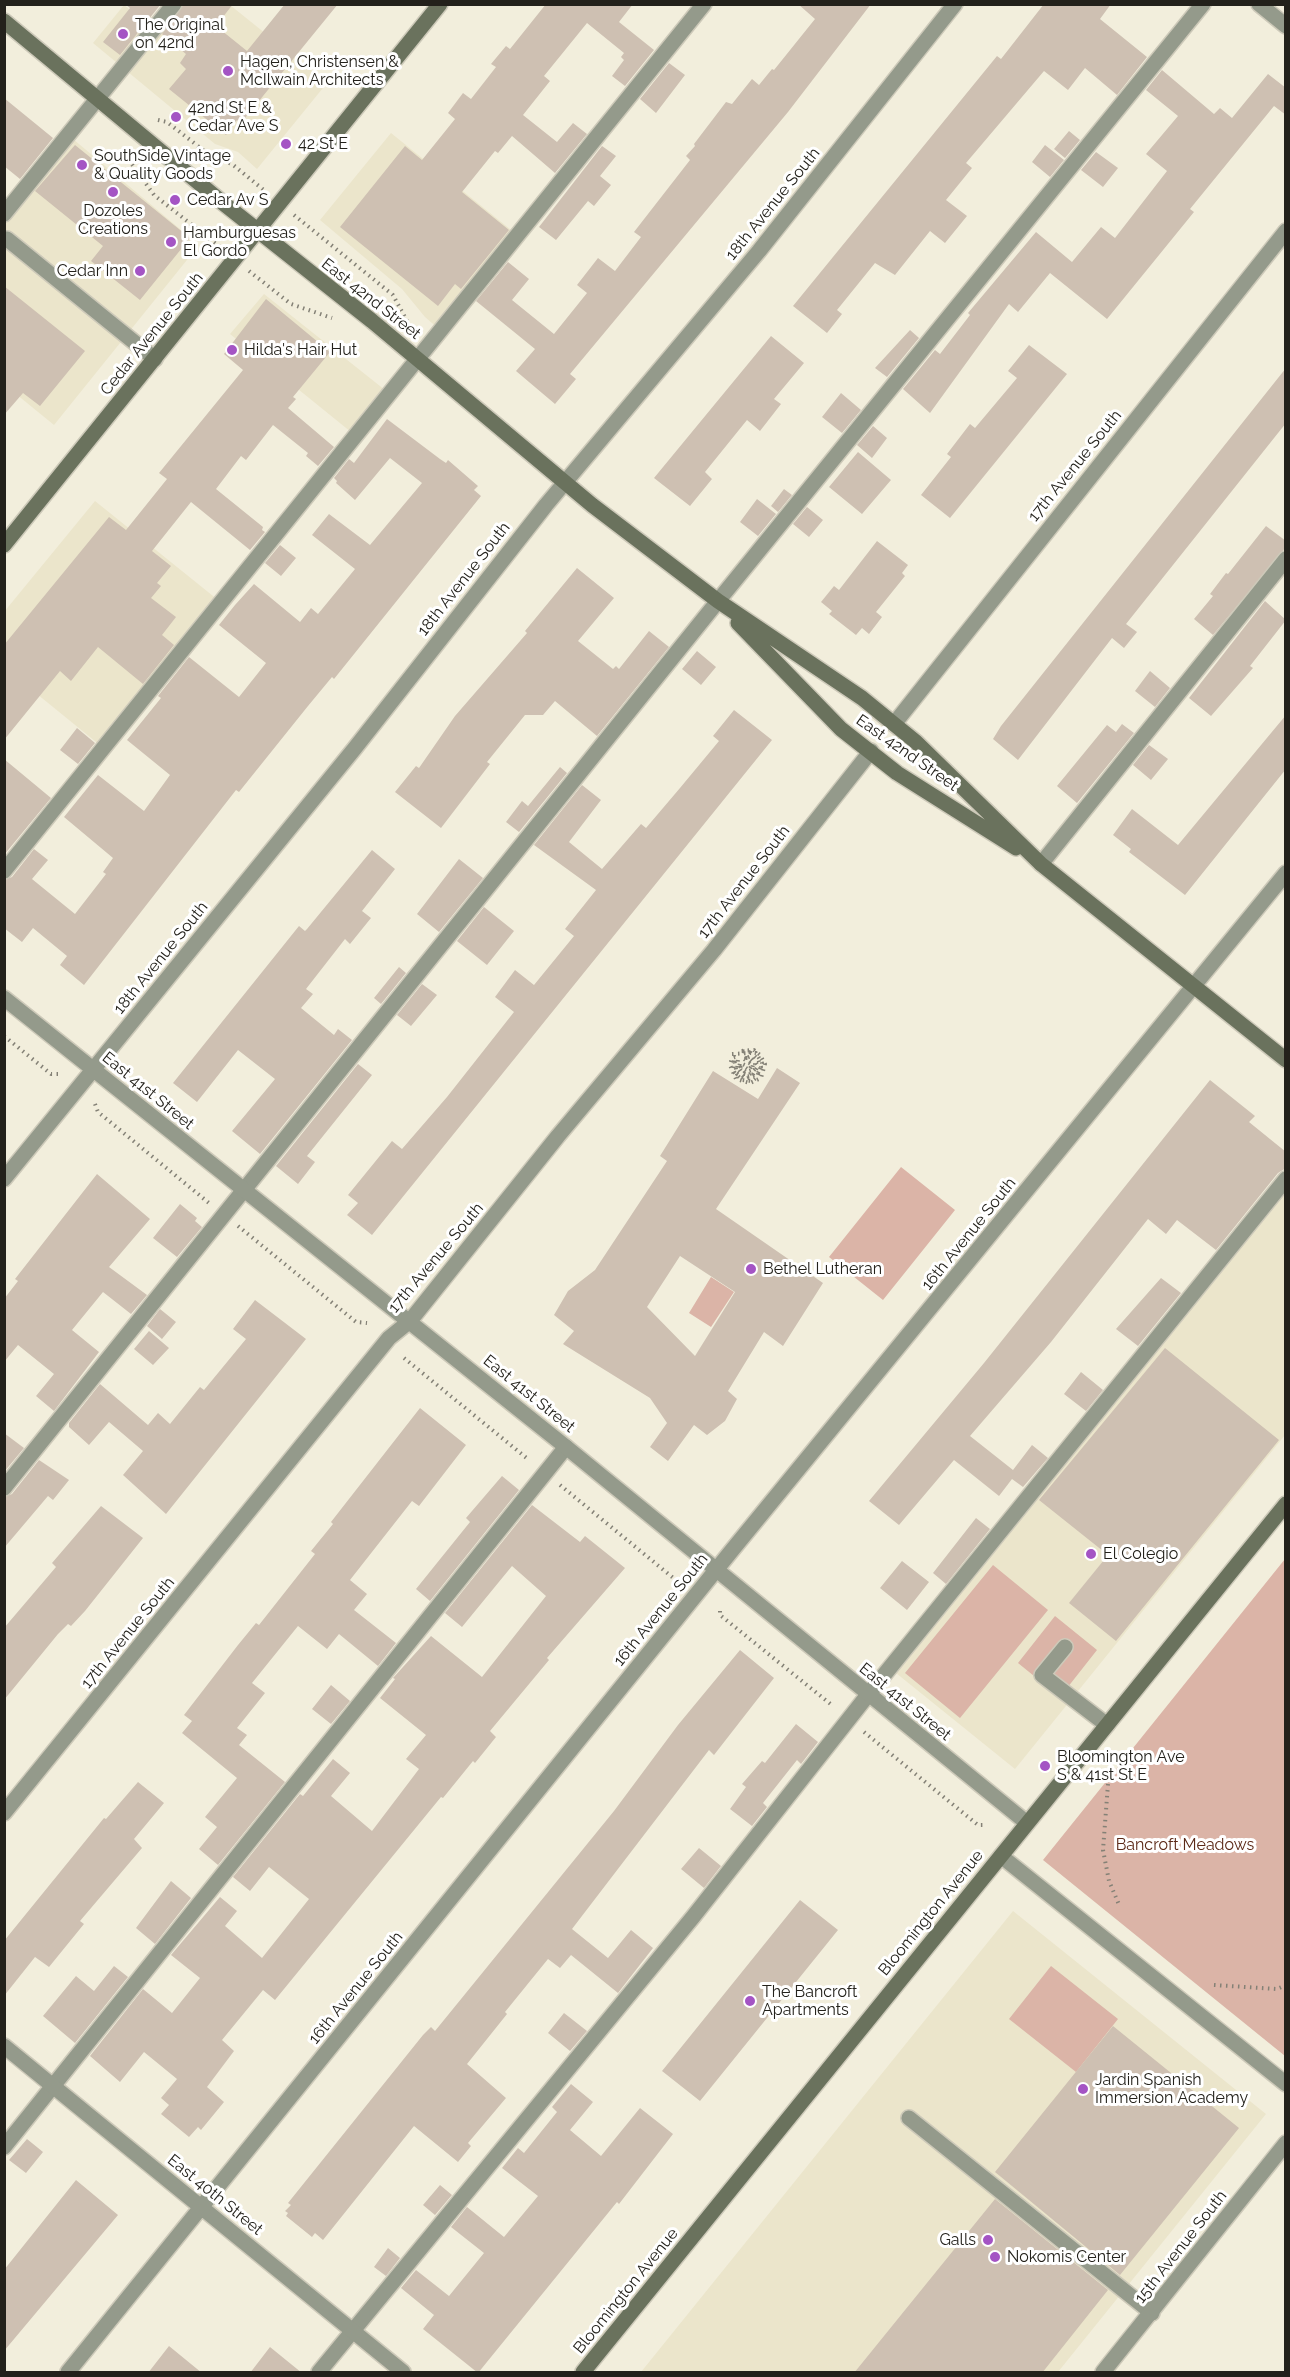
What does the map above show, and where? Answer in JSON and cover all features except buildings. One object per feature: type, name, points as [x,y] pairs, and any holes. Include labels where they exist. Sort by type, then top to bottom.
[{"type":"street","points":[[4,214],[174,4]]},
{"type":"street","name":"Cedar Avenue South","points":[[4,546],[440,4]]},
{"type":"street","points":[[4,871],[704,4]]},
{"type":"street","name":"18th Avenue South","points":[[4,1179],[258,868],[565,482],[752,260],[955,4]]},
{"type":"street","points":[[4,1488],[718,601],[1203,4]]},
{"type":"street","points":[[1259,4],[1286,26]]},
{"type":"street","name":"East 42nd Street","points":[[4,21],[257,231],[372,321],[565,482],[718,601],[862,698],[916,742],[1041,864],[1286,1060]]},
{"type":"street","name":"17th Avenue South","points":[[894,724],[1286,231]]},
{"type":"street","points":[[7,238],[155,359]]},
{"type":"street","points":[[1041,864],[1286,559]]},
{"type":"street","name":"East 42nd Street","points":[[718,601],[841,729],[897,773],[1041,864]]},
{"type":"street","name":"17th Avenue South","points":[[4,1813],[389,1338],[410,1321],[558,1136],[714,950],[871,751]]},
{"type":"street","name":"16th Avenue South","points":[[68,2373],[716,1571],[1286,873]]},
{"type":"street","name":"East 41st Street","points":[[4,998],[410,1321],[867,1696],[1027,1823]]},
{"type":"street","points":[[319,2373],[693,1917],[867,1696],[1286,1179]]},
{"type":"street","points":[[4,2146],[566,1447]]},
{"type":"street","name":"Bloomington Avenue","points":[[583,2373],[1286,1504]]},
{"type":"street","points":[[1065,1647],[1042,1676],[1107,1725]]},
{"type":"street","points":[[1001,1856],[1286,2084]]},
{"type":"street","name":"East 40th Street","points":[[4,2046],[403,2373]]},
{"type":"street","points":[[909,2118],[1152,2313]]},
{"type":"street","name":"15th Avenue South","points":[[1103,2373],[1286,2143]]},
{"type":"path","points":[[120,116],[131,163],[154,195],[213,242]]},
{"type":"path","points":[[155,120],[167,122],[212,157],[232,164],[257,184]]},
{"type":"path","points":[[305,225],[393,295],[406,316],[418,359]]},
{"type":"path","points":[[261,280],[291,304],[324,317],[372,321]]},
{"type":"path","points":[[4,1036],[51,1074],[58,1074]]},
{"type":"path","points":[[732,1054],[751,1053],[758,1059],[760,1067],[758,1073],[746,1080],[737,1074],[734,1059],[733,1071],[742,1080],[752,1081],[757,1077],[762,1063],[756,1053],[740,1051],[754,1050],[765,1064],[761,1078],[750,1083],[736,1079],[730,1065],[732,1058],[735,1057],[738,1059],[737,1071],[744,1077],[752,1076],[758,1066],[751,1056],[744,1059],[752,1065],[749,1070],[741,1067],[745,1072],[752,1070],[753,1064],[746,1058],[751,1058],[755,1062],[755,1070],[749,1075],[742,1073],[739,1068],[740,1063],[747,1066]]},
{"type":"path","points":[[1108,1784],[1103,1850],[1109,1881],[1120,1907]]},
{"type":"path","points":[[1214,1985],[1277,1989],[1286,1985]]},
{"type":"shaded area","points":[[124,5],[158,31],[180,5],[230,5],[327,83],[257,169],[238,152],[215,144],[93,43]]},
{"type":"shaded area","points":[[391,133],[516,234],[440,330],[425,317],[402,289],[320,220]]},
{"type":"shaded area","points":[[73,139],[199,245],[54,425],[5,385],[4,224]]},
{"type":"shaded area","points":[[264,294],[385,390],[351,432],[230,334]]},
{"type":"shaded area","points":[[95,501],[218,600],[101,746],[5,668],[4,612]]},
{"type":"shaded area","name":"El Colegio","points":[[1285,1192],[1285,1435],[1015,1769],[896,1673]]},
{"type":"shaded area","points":[[1013,1911],[1266,2114],[1058,2372],[641,2372]]},
{"type":"green space","points":[[901,1167],[955,1210],[883,1300],[829,1257]]},
{"type":"green space","points":[[711,1277],[734,1292],[711,1327],[689,1313]]},
{"type":"green space","name":"Bancroft Meadows","points":[[1285,1559],[1285,2056],[1043,1860]]},
{"type":"green space","points":[[993,1565],[1048,1610],[960,1718],[905,1673]]},
{"type":"green space","points":[[1055,1616],[1097,1650],[1060,1697],[1018,1663]]},
{"type":"green space","points":[[1051,1966],[1118,2019],[1076,2072],[1009,2019]]},
{"type":"place","name":"The Original on 42nd","points":[[123,34]]},
{"type":"place","name":"Hagen, Christensen & McIlwain Architects","points":[[228,71]]},
{"type":"place","name":"42nd St E & Cedar Ave S","points":[[176,117]]},
{"type":"place","name":"42 St E","points":[[286,144]]},
{"type":"place","name":"SouthSide Vintage & Quality Goods","points":[[82,165]]},
{"type":"place","name":"Dozoles Creations","points":[[113,192]]},
{"type":"place","name":"Cedar Av S","points":[[175,200]]},
{"type":"place","name":"Hamburguesas El Gordo","points":[[171,242]]},
{"type":"place","name":"Cedar Inn","points":[[140,271]]},
{"type":"place","name":"Hilda's Hair Hut","points":[[232,350]]},
{"type":"place","name":"Bethel Lutheran","points":[[751,1269]]},
{"type":"place","name":"El Colegio","points":[[1091,1554]]},
{"type":"place","name":"Bloomington Ave S & 41st St E","points":[[1045,1766]]},
{"type":"place","name":"The Bancroft Apartments","points":[[750,2001]]},
{"type":"place","name":"Jardin Spanish Immersion Academy","points":[[1083,2089]]},
{"type":"place","name":"Galls","points":[[988,2240]]},
{"type":"place","name":"Nokomis Center","points":[[995,2257]]}]
